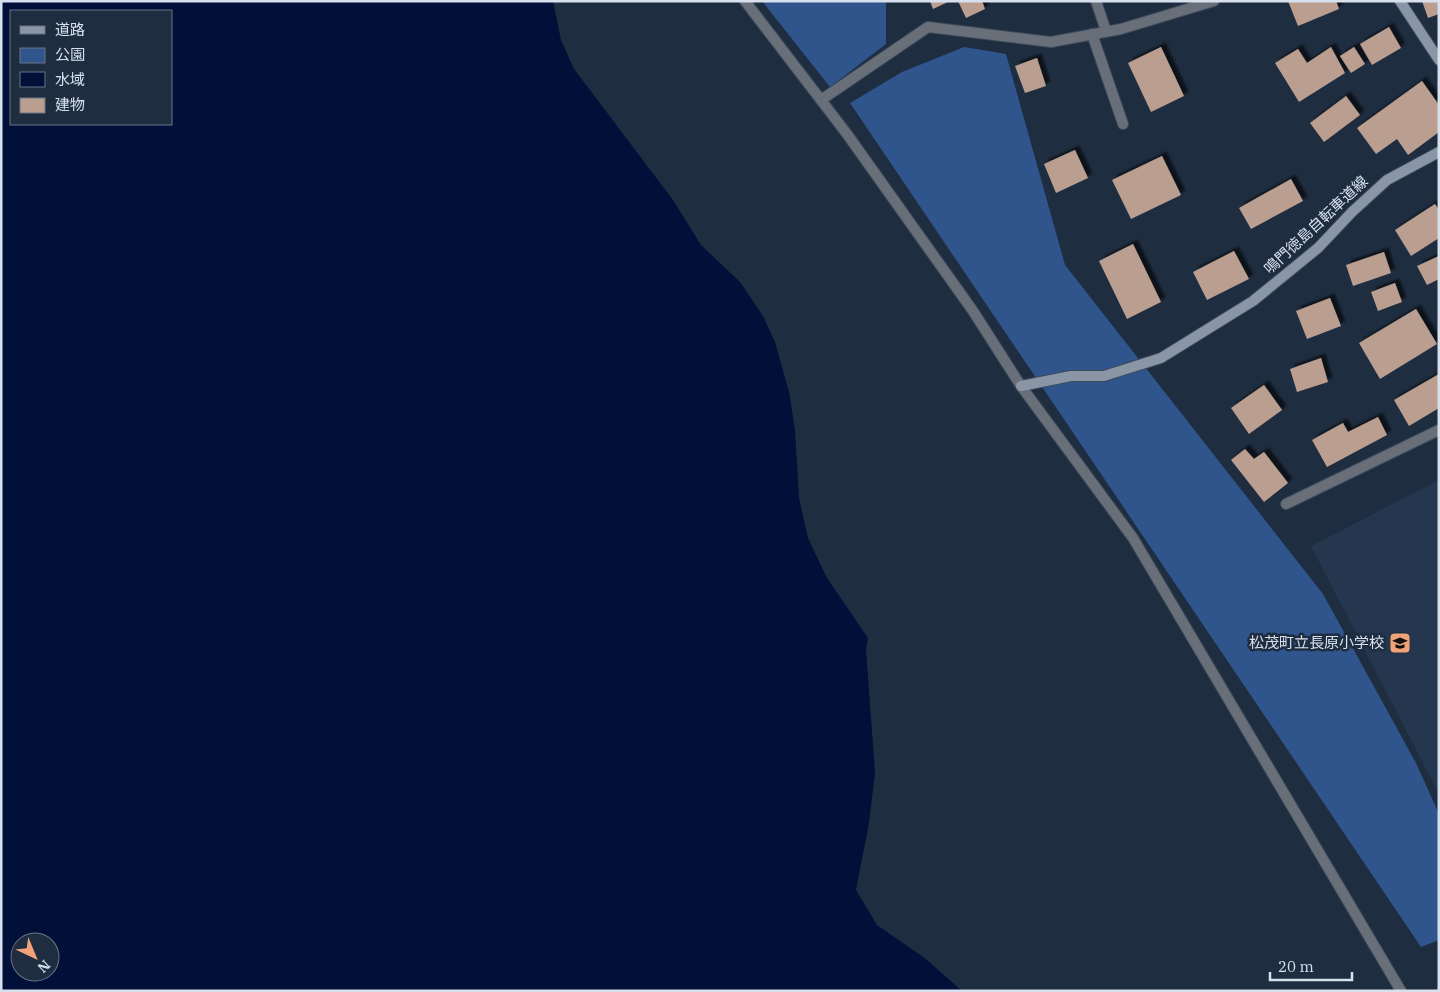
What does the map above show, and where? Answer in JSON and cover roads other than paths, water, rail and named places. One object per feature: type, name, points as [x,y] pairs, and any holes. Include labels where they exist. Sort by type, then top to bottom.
[{"type":"main road","points":[[1400,1],[1439,60]]},
{"type":"main road","name":"鳴門徳島自転車道線","points":[[1021,386],[1070,376],[1104,376],[1161,358],[1253,301],[1318,248],[1352,212],[1387,180],[1439,152]]},
{"type":"street","points":[[745,1],[821,100],[973,311],[1021,386],[1133,538],[1400,991]]},
{"type":"street","points":[[1096,1],[1106,31]]},
{"type":"street","points":[[821,100],[928,27],[1051,42],[1106,31],[1214,1]]},
{"type":"street","points":[[1092,34],[1124,124]]},
{"type":"street","points":[[1286,504],[1439,430]]},
{"type":"water","points":[[1,1],[553,1],[561,40],[574,69],[673,200],[701,245],[740,282],[763,316],[775,342],[789,392],[795,430],[799,498],[808,538],[827,578],[868,638],[866,649],[875,773],[869,823],[856,890],[877,925],[926,959],[962,991],[1,991]]},
{"type":"place","name":"松茂町立長原小学校","points":[[1400,643]]}]
